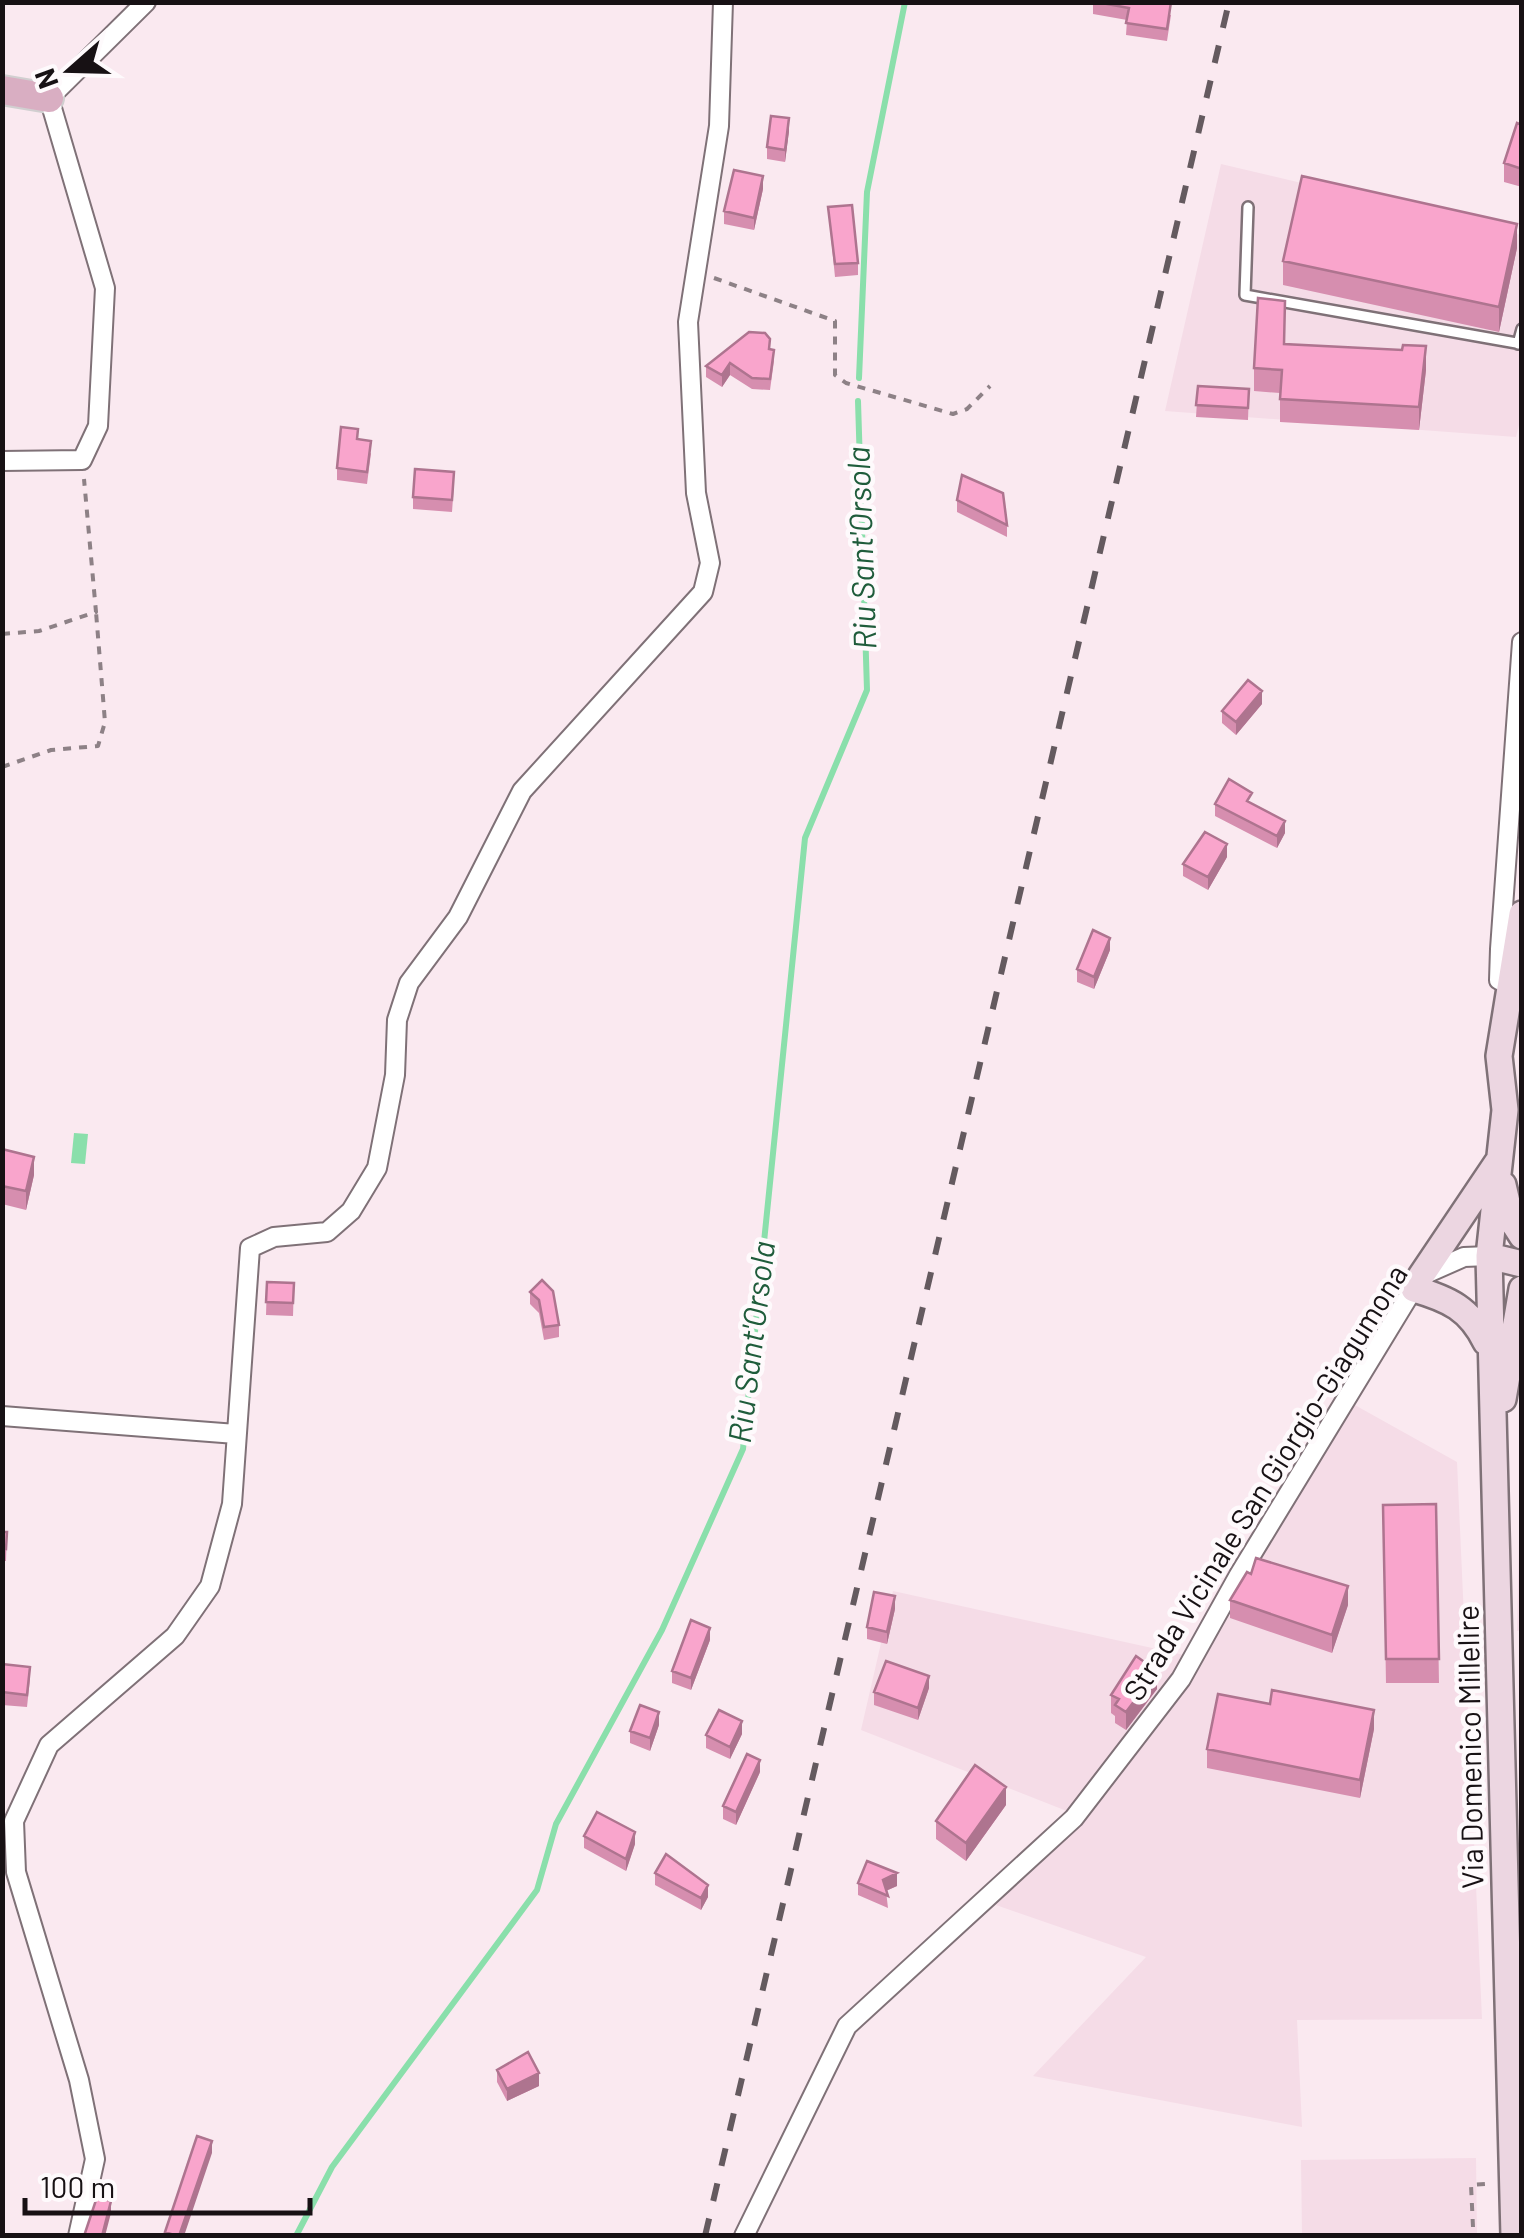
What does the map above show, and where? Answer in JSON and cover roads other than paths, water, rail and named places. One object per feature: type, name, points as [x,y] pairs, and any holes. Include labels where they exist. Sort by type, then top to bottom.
[{"type":"main road","points":[[2,90],[49,98]]},
{"type":"main road","points":[[1505,1110],[1499,1056],[1522,914]]},
{"type":"main road","points":[[1505,1110],[1522,1069]]},
{"type":"main road","name":"Via Domenico Millelire","points":[[1505,1110],[1489,1256],[1515,1943],[1514,2236]]},
{"type":"main road","points":[[1499,1164],[1511,1218],[1522,1236]]},
{"type":"main road","points":[[1490,1351],[1474,1316],[1417,1282],[1499,1164]]},
{"type":"main road","points":[[1489,1256],[1522,1264]]},
{"type":"main road","points":[[1494,1448],[1522,1289]]},
{"type":"street","points":[[2,462],[82,460],[98,426],[105,288],[49,98],[146,2]]},
{"type":"street","points":[[78,2236],[94,2159],[79,2080],[16,1872],[14,1821],[48,1745],[175,1636],[210,1586],[232,1504],[250,1248],[274,1237],[327,1232],[352,1211],[377,1168],[395,1074],[397,1020],[410,983],[458,918],[522,792],[592,708],[702,592],[710,564],[696,493],[688,322],[719,126],[723,2]]},
{"type":"street","points":[[1511,986],[1500,980],[1500,965],[1522,642]]},
{"type":"street","name":"Strada Vicinale San Giorgio-Giagumona","points":[[744,2236],[847,2026],[1074,1818],[1182,1679],[1417,1282],[1464,1256],[1489,1256]]},
{"type":"street","points":[[2,1416],[236,1434]]},
{"type":"lane","points":[[1248,206],[1245,296],[1520,344],[1522,328]]},
{"type":"waterway","name":"Riu Sant'Orsola","points":[[859,378],[867,192],[905,2]]},
{"type":"waterway","name":"Riu Sant'Orsola","points":[[296,2236],[332,2167],[537,1890],[556,1824],[662,1630],[743,1449],[805,838],[867,690],[858,401]]},
{"type":"railway","points":[[705,2236],[1229,2]]}]
